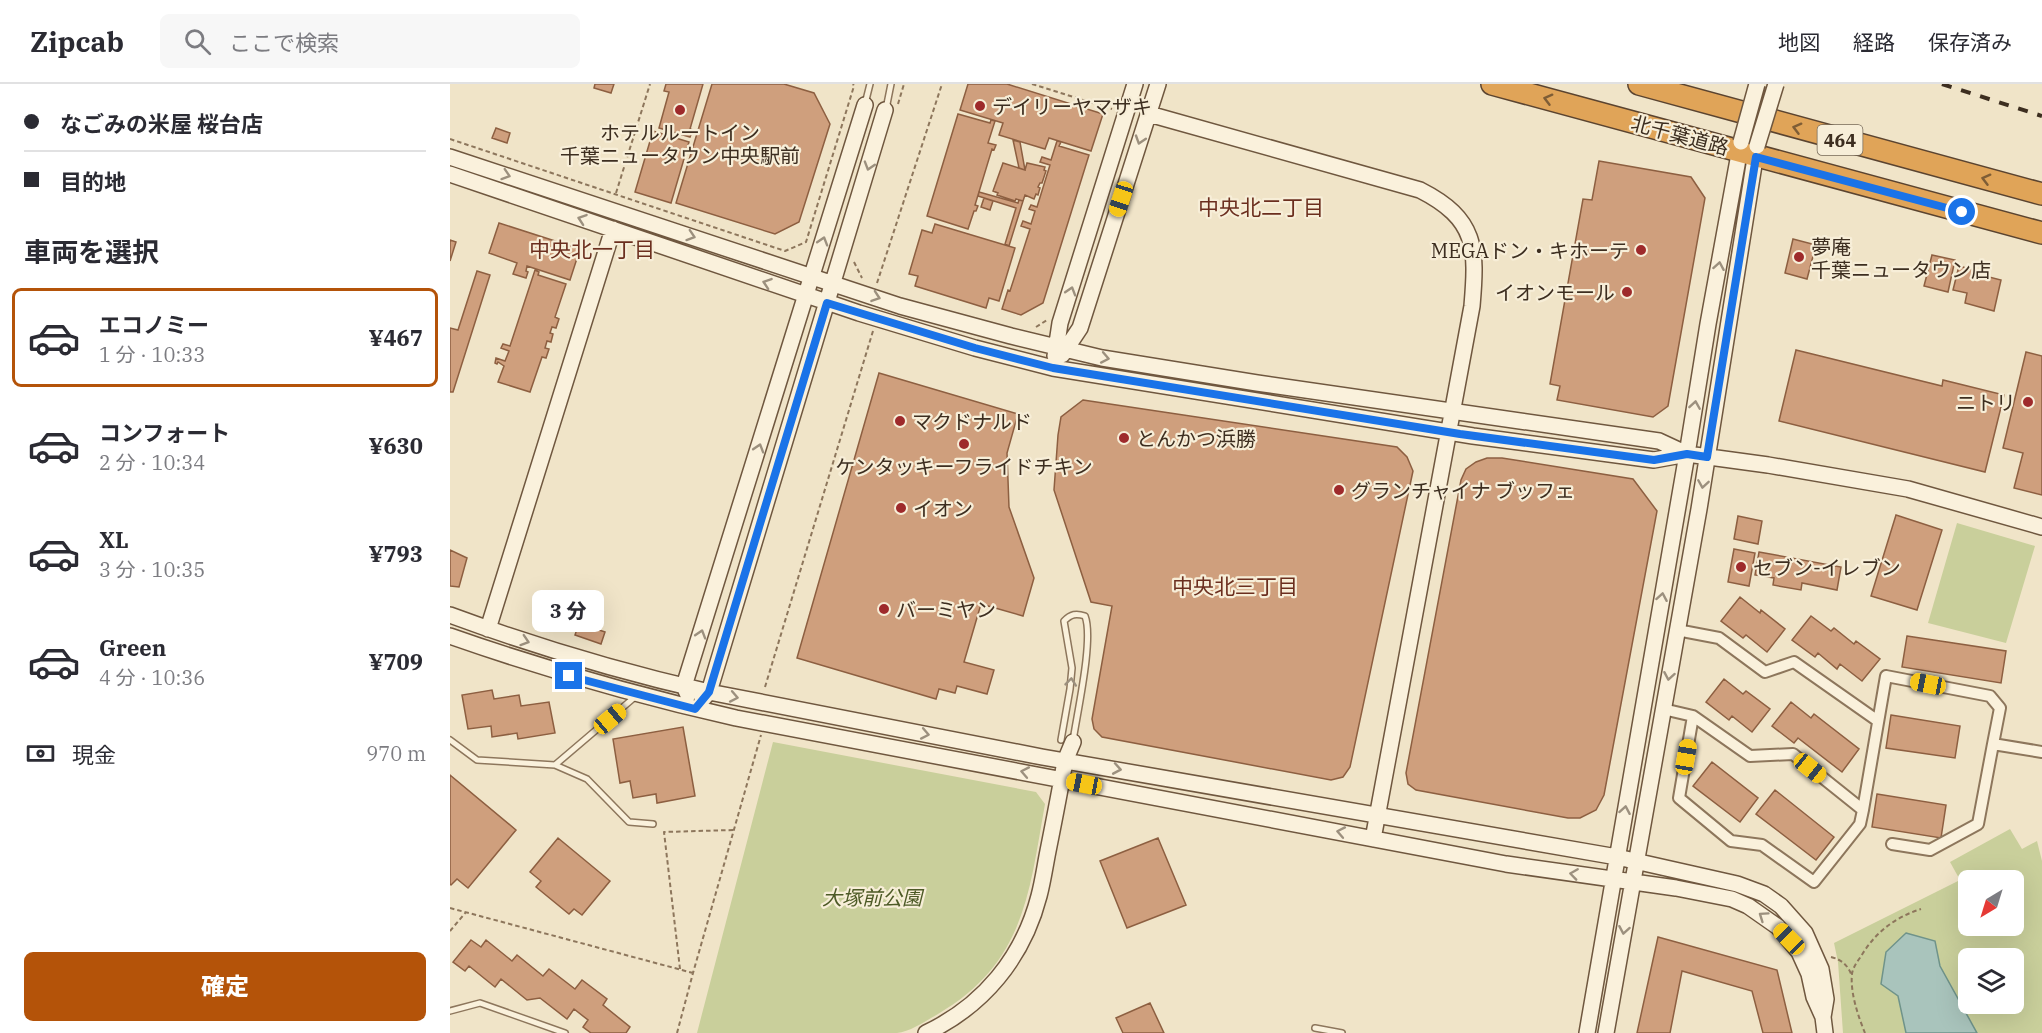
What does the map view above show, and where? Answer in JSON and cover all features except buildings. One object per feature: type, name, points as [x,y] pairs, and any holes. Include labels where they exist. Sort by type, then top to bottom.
[{"type":"highway","name":"北千葉道路","points":[[1492,84],[1748,149],[2042,233]]},
{"type":"highway","name":"北千葉道路","points":[[1639,84],[2042,194]]},
{"type":"street","points":[[1061,348],[1060,323],[1135,84]]},
{"type":"street","points":[[1053,368],[1061,348],[1080,327],[1158,84]]},
{"type":"street","points":[[1606,1033],[1707,457],[1757,84]]},
{"type":"street","points":[[1587,1033],[1708,324],[1748,149],[1776,84]]},
{"type":"street","points":[[695,709],[684,686],[865,105]]},
{"type":"street","points":[[695,709],[709,692],[833,283],[891,111]]},
{"type":"street","points":[[1149,114],[1420,190],[1441,201],[1457,214],[1467,229],[1473,248],[1475,273],[1472,306],[1373,838]]},
{"type":"street","points":[[450,157],[900,306],[1102,358],[1257,383],[1660,441],[1687,454],[1908,489],[2042,527]]},
{"type":"street","points":[[450,174],[827,303],[975,348],[1053,368],[1448,432],[1654,460],[1687,454]]},
{"type":"street","points":[[488,629],[613,229]]},
{"type":"street","points":[[450,615],[583,659],[709,692],[1065,760],[1617,857],[1737,884],[1764,894],[1781,906],[1805,933],[1821,969],[1826,999],[1823,1017],[1825,1033]]},
{"type":"street","points":[[1677,630],[1719,638],[1765,672],[1794,662],[1878,721]]},
{"type":"street","points":[[450,636],[569,676],[695,709],[1506,864],[1732,899],[1765,917],[1789,939],[1799,952],[1809,974],[1814,998],[1823,1017]]},
{"type":"street","points":[[1693,716],[1679,798],[1731,841],[1762,845],[1814,882],[1860,824],[1887,676],[1990,696],[2000,708],[1978,824],[1930,850],[1892,844]]},
{"type":"street","points":[[1663,709],[1693,716],[1750,756],[1793,754],[1863,810]]},
{"type":"street","points":[[926,1033],[956,1017],[976,1001],[1010,963],[1022,941],[1039,896],[1062,779],[1067,741]]},
{"type":"street","points":[[1993,744],[2042,752]]},
{"type":"lane","points":[[865,105],[870,84]]},
{"type":"lane","points":[[891,84],[891,111]]},
{"type":"lane","points":[[1079,614],[1085,616],[1089,625],[1067,741],[1072,668],[1064,621],[1068,616],[1079,614]]},
{"type":"lane","points":[[555,765],[637,695]]},
{"type":"lane","points":[[450,740],[477,760],[555,765],[587,779],[629,822],[653,824]]},
{"type":"lane","points":[[450,1011],[480,1003],[565,1033]]},
{"type":"lane","points":[[1315,1028],[1342,1033]]},
{"type":"path","points":[[615,193],[650,84]]},
{"type":"path","points":[[450,139],[785,251],[806,242],[854,84]]},
{"type":"path","points":[[891,111],[904,84]]},
{"type":"path","points":[[852,259],[861,278],[877,283],[942,84]]},
{"type":"path","points":[[1032,84],[1114,109]]},
{"type":"path","points":[[1032,330],[1047,321]]},
{"type":"path","points":[[765,687],[873,331]]},
{"type":"path","points":[[677,1033],[761,734]]},
{"type":"path","points":[[680,969],[664,832],[734,830]]},
{"type":"path","points":[[450,908],[693,973]]},
{"type":"path","points":[[1852,976],[1854,967],[1870,940],[1892,921],[1921,909]]},
{"type":"path","points":[[450,931],[466,912]]},
{"type":"path","points":[[1826,955],[1839,959],[1848,966],[1865,1033]]},
{"type":"green space","points":[[1957,523],[2035,546],[2006,643],[1928,623]]},
{"type":"green space","name":"大塚前公園","points":[[773,742],[1036,792],[1045,804],[1027,896],[1006,949],[989,972],[967,994],[913,1028],[897,1033],[697,1033]]},
{"type":"green space","points":[[2010,829],[2022,849],[2037,841],[2042,861],[2042,1033],[1843,1033],[1838,962],[1834,943],[1958,881],[1958,936],[2024,936],[2024,870],[1958,870],[1958,876],[1950,862]]},
{"type":"water","points":[[1906,933],[1935,941],[1940,966],[1958,999],[1958,1014],[1967,1014],[1977,1033],[1906,1033],[1898,996],[1881,984],[1886,952]]},
{"type":"railway","points":[[1942,84],[2042,116]]},
{"type":"place","name":"デイリーヤマザキ","points":[[980,106]]},
{"type":"place","name":"ホテルルートイン 千葉ニュータウン中央駅前","points":[[680,110]]},
{"type":"place","name":"MEGAドン・キホーテ","points":[[1641,250]]},
{"type":"place","name":"夢庵 千葉ニュータウン店","points":[[1799,257]]},
{"type":"place","name":"イオンモール","points":[[1627,292]]},
{"type":"place","name":"ニトリ","points":[[2028,402]]},
{"type":"place","name":"マクドナルド","points":[[900,421]]},
{"type":"place","name":"とんかつ浜勝","points":[[1124,438]]},
{"type":"place","name":"ケンタッキーフライドチキン","points":[[964,444]]},
{"type":"place","name":"グランチャイナ ブッフェ","points":[[1339,490]]},
{"type":"place","name":"イオン","points":[[901,508]]},
{"type":"place","name":"セブン-イレブン","points":[[1741,567]]},
{"type":"place","name":"バーミヤン","points":[[884,609]]},
{"type":"district","name":"中央北二丁目","points":[[1261,207]]},
{"type":"district","name":"中央北一丁目","points":[[592,249]]},
{"type":"district","name":"中央北三丁目","points":[[1235,586]]},
{"type":"route","points":[[569,676],[695,709],[709,692],[827,303],[975,348],[1053,368],[1423,429],[1654,460],[1687,454],[1707,457],[1756,157],[1962,212]]}]
